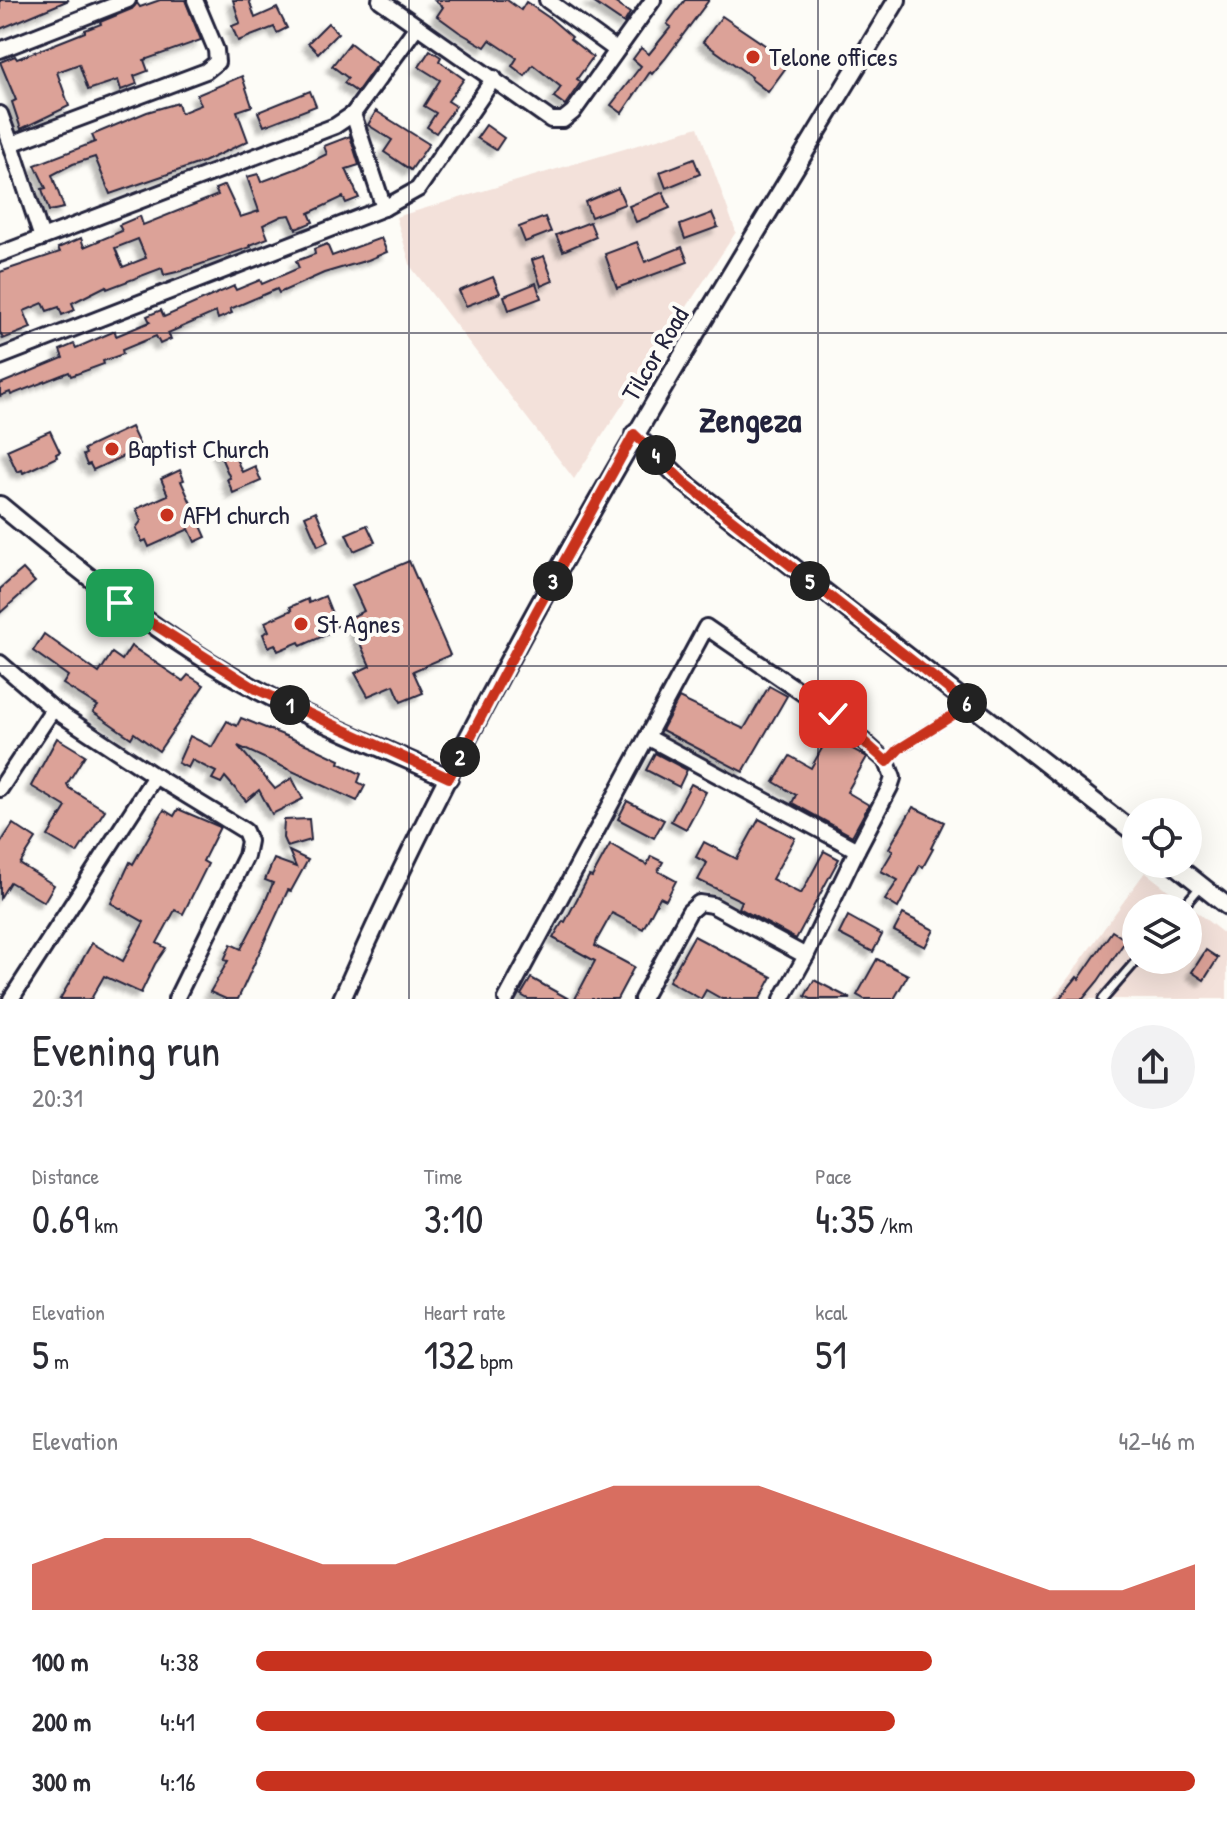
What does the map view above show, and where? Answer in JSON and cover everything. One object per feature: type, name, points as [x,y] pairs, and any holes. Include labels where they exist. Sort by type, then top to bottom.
[{"type":"street","points":[[0,50],[128,0]]},
{"type":"street","points":[[11,144],[206,71],[217,62],[216,50],[195,0]]},
{"type":"street","points":[[380,0],[551,120],[563,120],[573,112],[653,0]]},
{"type":"street","points":[[547,0],[616,50]]},
{"type":"street","name":"Tilcor Road","points":[[342,999],[386,900],[449,778],[634,434],[897,0]]},
{"type":"street","points":[[0,254],[335,126],[353,114],[417,26]]},
{"type":"street","points":[[0,357],[384,208],[418,189],[494,78]]},
{"type":"street","points":[[0,114],[42,238]]},
{"type":"street","points":[[353,114],[384,208]]},
{"type":"street","points":[[634,434],[685,483],[1122,823]]},
{"type":"street","points":[[0,505],[120,603],[196,653],[256,689],[449,778]]},
{"type":"street","points":[[506,999],[706,627],[833,714],[887,762],[892,771],[890,787],[782,999]]},
{"type":"street","points":[[0,663],[53,709],[245,831],[249,841],[246,856],[176,999]]},
{"type":"street","points":[[0,789],[53,709]]},
{"type":"street","points":[[649,738],[857,850]]},
{"type":"street","points":[[11,999],[155,776]]},
{"type":"street","points":[[1192,878],[1227,906]]},
{"type":"street","points":[[642,999],[689,912],[699,903],[712,905],[806,956]]},
{"type":"lane","points":[[887,762],[899,749],[969,705]]},
{"type":"lane","points":[[1194,894],[1201,885]]},
{"type":"lane","points":[[1103,999],[1125,974]]},
{"type":"shaded area","points":[[698,127],[736,232],[574,479],[411,267],[396,217]]},
{"type":"shaded area","points":[[1141,878],[1153,878],[1173,894],[1129,894]]},
{"type":"shaded area","points":[[1122,904],[1122,974],[1202,974],[1202,916],[1227,936],[1227,999],[1053,999]]},
{"type":"building","points":[[0,0],[69,0],[0,29]]},
{"type":"building","points":[[160,0],[185,0],[201,40],[144,60],[148,71],[134,76],[137,84],[121,90],[118,80],[88,90],[79,64],[57,72],[69,106],[21,129],[12,102],[16,100],[0,62],[15,56],[17,59],[85,32],[132,9],[137,3],[140,7]]},
{"type":"building","points":[[233,0],[249,0],[255,18],[277,8],[287,28],[277,33],[274,27],[238,41],[232,26],[240,23]]},
{"type":"building","points":[[434,0],[507,0],[521,10],[526,2],[551,19],[593,57],[577,79],[581,82],[565,105],[554,97],[561,87],[533,65],[525,76],[512,66],[517,58],[490,40],[485,47],[459,32],[437,16],[443,7]]},
{"type":"building","points":[[590,0],[611,0],[630,13],[624,23]]},
{"type":"building","points":[[685,0],[709,0],[665,59],[652,74],[650,72],[622,113],[611,105],[641,66],[633,59],[641,48],[649,54],[671,27],[667,24]]},
{"type":"building","name":"Telone offices","points":[[722,16],[790,62],[768,92],[703,42]]},
{"type":"building","points":[[328,23],[338,33],[318,53],[308,43]]},
{"type":"building","points":[[350,43],[377,64],[357,92],[344,83],[348,78],[332,66]]},
{"type":"building","points":[[430,50],[441,57],[439,61],[464,79],[448,101],[456,106],[436,133],[427,127],[436,113],[424,106],[440,80],[419,67]]},
{"type":"building","points":[[242,76],[252,106],[237,111],[248,141],[203,162],[110,194],[95,157],[73,164],[52,175],[64,208],[49,211],[42,189],[46,188],[35,165],[95,142],[92,135],[147,112],[178,103],[181,113],[201,105],[197,95]]},
{"type":"building","points":[[310,91],[316,106],[264,126],[258,112]]},
{"type":"building","points":[[376,111],[429,144],[411,170],[384,152],[392,140],[368,125]]},
{"type":"building","points":[[486,125],[504,138],[496,150],[477,138]]},
{"type":"building","points":[[350,136],[359,165],[346,169],[359,198],[346,203],[343,197],[309,213],[313,222],[296,229],[290,215],[282,216],[263,225],[268,238],[251,247],[181,271],[164,275],[162,268],[107,289],[106,286],[72,303],[75,310],[62,315],[59,307],[47,311],[43,303],[24,311],[31,328],[3,339],[0,332],[0,272],[60,252],[58,248],[81,238],[84,247],[122,231],[119,225],[140,216],[143,225],[218,195],[215,189],[225,185],[240,217],[259,211],[247,177],[258,174],[261,182],[298,168],[327,154],[324,146]],"holes":[[[138,239],[146,258],[123,267],[115,248]]]},
{"type":"building","points":[[694,159],[700,174],[666,188],[660,172]]},
{"type":"building","points":[[618,188],[625,204],[591,217],[585,202]]},
{"type":"building","points":[[663,192],[670,208],[636,222],[629,206]]},
{"type":"building","points":[[712,213],[718,227],[685,239],[680,225]]},
{"type":"building","points":[[545,217],[551,232],[525,242],[519,227]]},
{"type":"building","points":[[590,222],[596,237],[563,251],[556,235]]},
{"type":"building","points":[[381,238],[387,252],[368,260],[324,273],[279,293],[277,289],[230,309],[232,313],[218,319],[216,312],[168,333],[171,339],[160,344],[156,336],[122,350],[123,354],[103,361],[104,364],[71,376],[69,372],[11,395],[10,392],[0,396],[0,384],[63,358],[60,350],[74,344],[76,348],[115,331],[116,336],[150,322],[147,316],[161,310],[164,317],[234,286],[236,290],[260,280],[262,284],[299,268],[296,261],[315,254],[314,249],[327,244],[332,256]]},
{"type":"building","points":[[637,242],[645,262],[682,247],[688,262],[617,288],[605,254]]},
{"type":"building","points":[[544,256],[553,281],[541,286],[532,260]]},
{"type":"building","points":[[493,277],[500,293],[466,306],[459,291]]},
{"type":"building","points":[[536,283],[541,298],[509,310],[504,296]]},
{"type":"building","name":"Baptist Church","points":[[131,427],[141,448],[93,470],[90,464],[87,465],[84,449]]},
{"type":"building","points":[[50,431],[60,452],[56,454],[57,457],[23,473],[22,470],[17,472],[7,450]]},
{"type":"building","points":[[228,441],[242,472],[255,466],[261,481],[233,493],[216,446]]},
{"type":"building","name":"AFM church","points":[[180,470],[184,480],[181,481],[206,537],[195,542],[189,529],[149,547],[146,540],[142,542],[136,528],[141,521],[136,509],[168,495],[161,479]]},
{"type":"building","points":[[316,511],[329,541],[318,546],[305,516]]},
{"type":"building","points":[[367,525],[375,542],[354,551],[346,534]]},
{"type":"building","points":[[409,561],[450,655],[413,671],[423,693],[401,702],[394,685],[368,696],[355,673],[370,666],[349,618],[364,611],[352,585]]},
{"type":"building","points":[[23,569],[35,582],[0,613],[0,589]]},
{"type":"building","name":"St Agnes","points":[[325,596],[337,626],[327,631],[328,634],[301,646],[299,642],[278,651],[275,644],[268,647],[263,634],[269,631],[265,622],[308,599],[309,603]]},
{"type":"building","points":[[44,634],[99,673],[112,653],[122,660],[131,646],[183,681],[188,675],[204,685],[159,751],[134,733],[131,738],[93,712],[98,706],[63,684],[68,676],[33,651]]},
{"type":"building","points":[[769,686],[787,696],[743,772],[662,730],[679,698],[744,729]]},
{"type":"building","points":[[241,718],[308,745],[361,774],[358,782],[365,786],[357,801],[238,746],[275,789],[292,778],[303,799],[272,814],[259,790],[246,801],[225,777],[221,783],[212,779],[216,772],[192,760],[188,768],[178,763],[190,736],[212,747],[227,721],[237,726]]},
{"type":"building","points":[[831,732],[844,739],[842,743],[867,757],[847,792],[869,805],[852,836],[792,803],[796,795],[774,782],[790,756],[811,768]]},
{"type":"building","points":[[57,738],[85,755],[67,784],[69,788],[105,810],[77,853],[48,836],[66,807],[31,786]]},
{"type":"building","points":[[655,753],[687,770],[679,787],[646,770]]},
{"type":"building","points":[[691,784],[706,792],[686,829],[671,821]]},
{"type":"building","points":[[627,801],[664,820],[654,838],[618,819]]},
{"type":"building","points":[[913,807],[944,822],[933,849],[923,867],[920,865],[898,908],[885,900],[898,880],[881,871],[893,851],[889,848]]},
{"type":"building","points":[[178,809],[220,827],[203,861],[208,864],[183,914],[175,910],[157,943],[166,948],[141,993],[104,976],[91,999],[60,999],[92,943],[123,961],[144,922],[111,903],[130,862],[133,864],[164,810],[174,816]]},
{"type":"building","points":[[309,819],[311,840],[287,847],[283,838],[284,820]]},
{"type":"building","points":[[759,819],[795,838],[772,879],[801,894],[824,851],[839,859],[796,939],[739,908],[742,901],[698,880],[707,863],[696,857],[704,842],[737,859]]},
{"type":"building","points":[[13,824],[36,839],[20,864],[54,885],[44,902],[10,882],[0,898],[0,844]]},
{"type":"building","points":[[610,844],[647,865],[651,856],[663,862],[658,871],[676,881],[666,900],[660,897],[643,929],[612,913],[597,940],[595,946],[634,967],[617,999],[575,999],[595,961],[553,938]]},
{"type":"building","points":[[289,851],[308,860],[291,891],[288,890],[238,999],[226,999],[210,992],[228,961],[224,960],[231,944],[241,949],[263,907],[273,883],[265,880],[274,859],[296,867]]},
{"type":"building","points":[[903,914],[934,930],[925,947],[894,931]]},
{"type":"building","points":[[848,916],[882,935],[873,952],[839,934]]},
{"type":"building","points":[[1112,931],[1122,937],[1122,946],[1083,999],[1059,999],[1077,977],[1079,979]]},
{"type":"building","points":[[694,936],[772,977],[760,999],[722,999],[706,990],[701,999],[669,981]]},
{"type":"building","points":[[1206,950],[1218,958],[1204,980],[1195,974],[1202,974],[1202,956]]},
{"type":"building","points":[[877,959],[908,975],[894,999],[864,999],[857,995]]},
{"type":"building","points":[[531,978],[569,999],[528,999],[521,995]]},
{"type":"building","points":[[814,980],[851,999],[811,999],[805,996]]},
{"type":"place","name":"Telone offices","points":[[753,57]]},
{"type":"place","name":"Baptist Church","points":[[112,449]]},
{"type":"place","name":"AFM church","points":[[167,515]]},
{"type":"place","name":"St Agnes","points":[[301,624]]},
{"type":"district","name":"Zengeza","points":[[750,420]]},
{"type":"route","points":[[120,603],[256,689],[449,778],[634,434],[685,483],[969,705],[899,749],[887,762],[833,714]]}]
